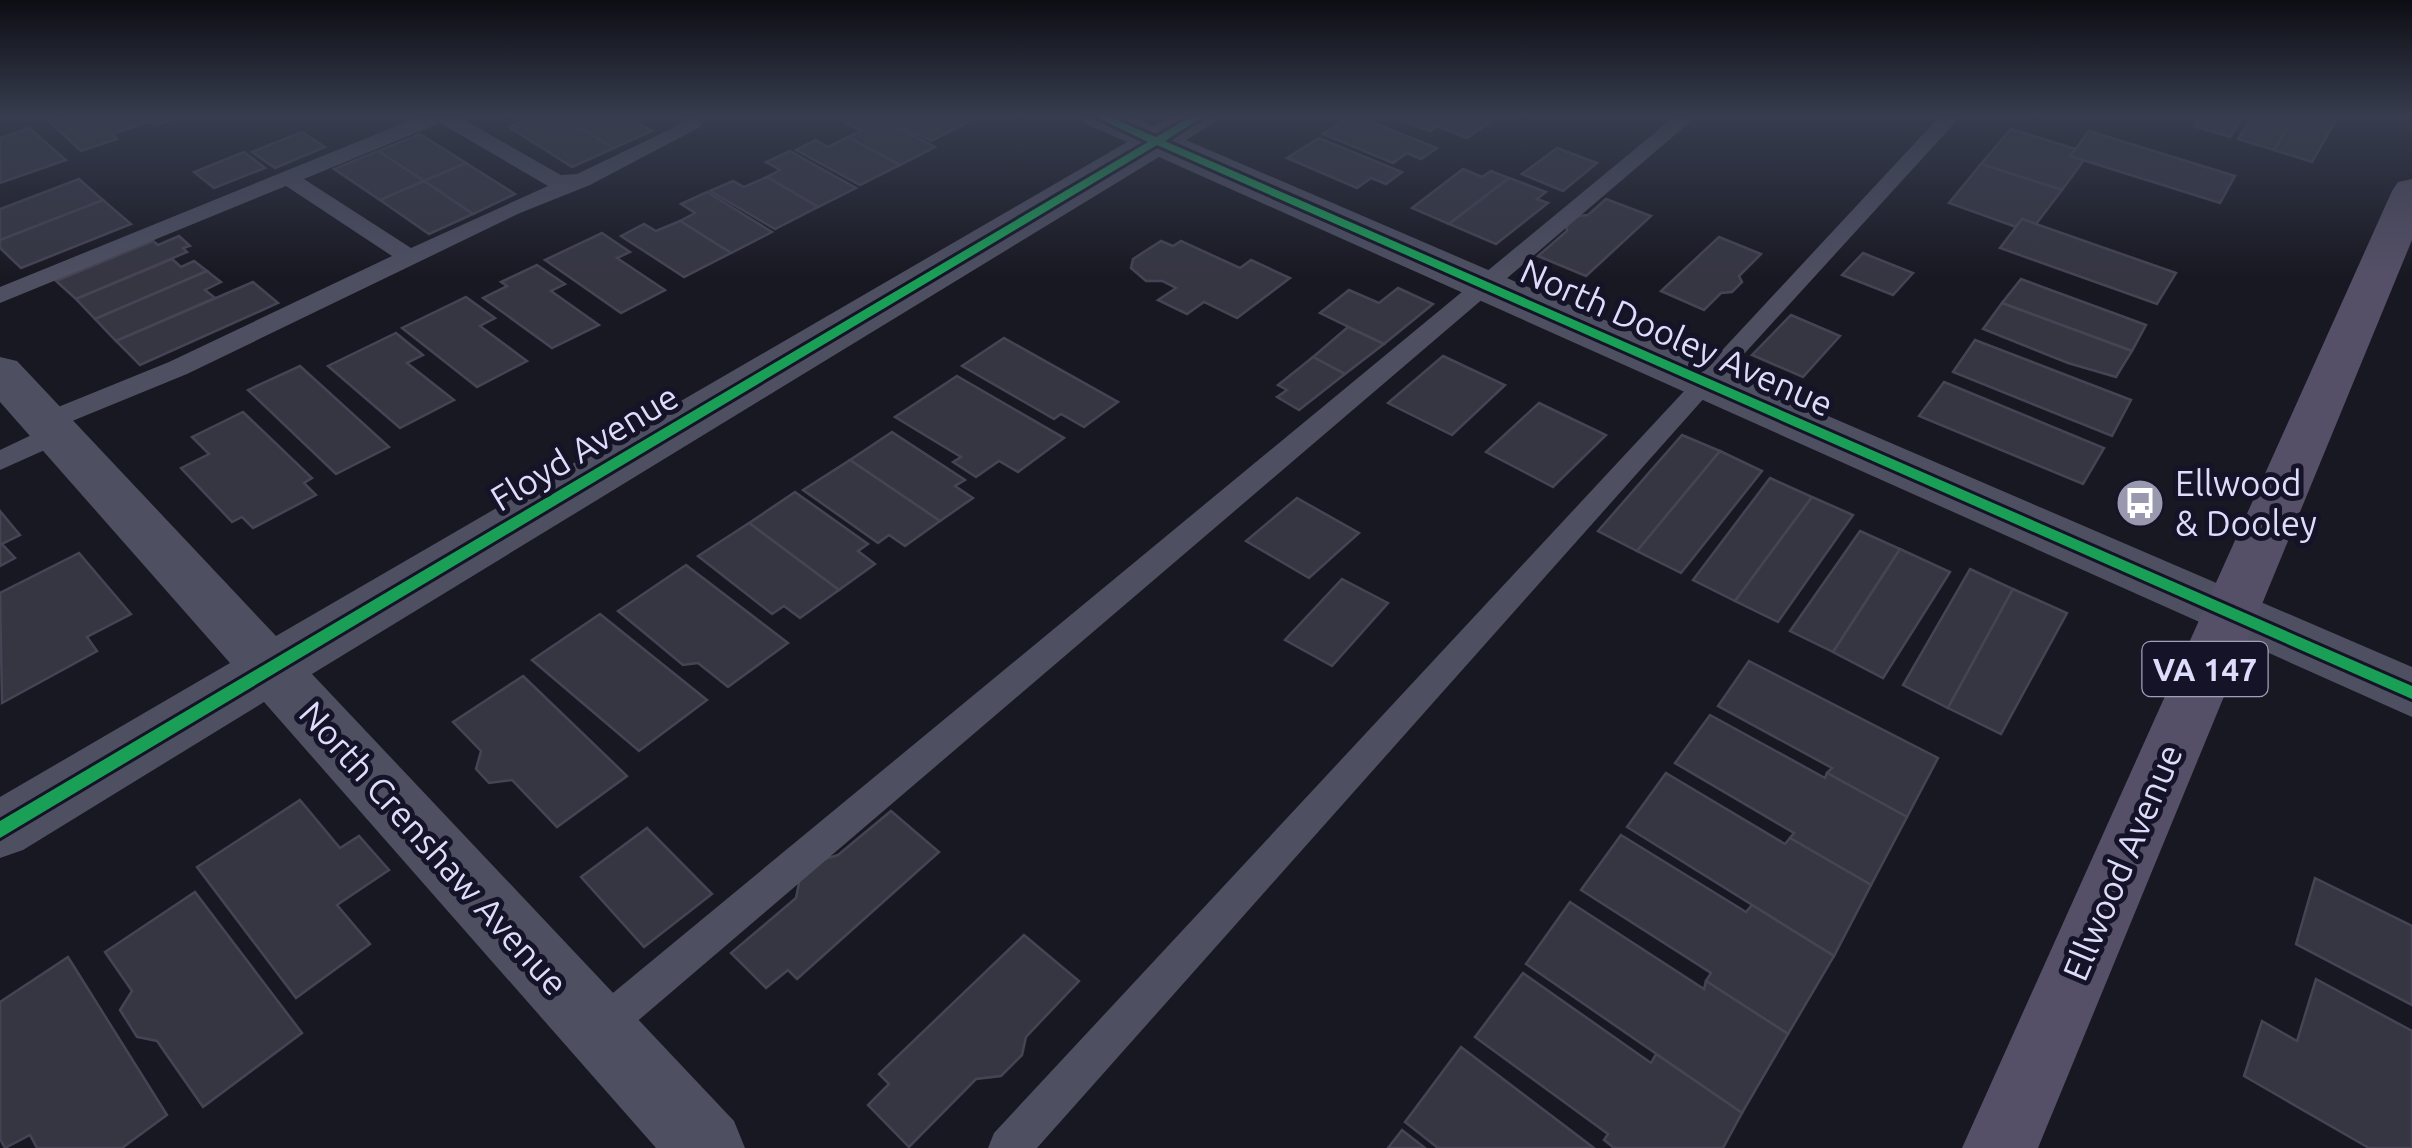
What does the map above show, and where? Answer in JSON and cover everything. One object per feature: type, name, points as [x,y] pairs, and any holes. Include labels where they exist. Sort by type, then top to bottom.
[{"type":"main road","name":"Ellwood Avenue","points":[[2000,1148],[2412,191]]},
{"type":"street","name":"Floyd Avenue","points":[[0,830],[1110,170]]},
{"type":"street","name":"North Dooley Avenue","points":[[1257,170],[1484,286],[2412,693]]},
{"type":"street","name":"North Crenshaw Avenue","points":[[0,372],[707,1148]]},
{"type":"lane","points":[[0,296],[309,170]]},
{"type":"lane","points":[[534,170],[556,182],[582,180]]},
{"type":"lane","points":[[0,461],[51,428],[409,256],[601,170]]},
{"type":"lane","points":[[599,1029],[1623,170]]},
{"type":"lane","points":[[1009,1148],[1705,381],[1902,170]]},
{"type":"lane","points":[[288,178],[409,256]]},
{"type":"building","points":[[0,170],[39,170],[0,183]]},
{"type":"building","points":[[200,170],[261,170],[214,188],[194,172]]},
{"type":"building","points":[[335,170],[406,170],[424,181],[380,200]]},
{"type":"building","points":[[406,170],[451,170],[424,181]]},
{"type":"building","points":[[451,170],[476,170],[515,194],[473,214],[424,181]]},
{"type":"building","points":[[780,170],[823,170],[856,188],[818,207],[767,177]]},
{"type":"building","points":[[832,170],[891,170],[860,185]]},
{"type":"building","points":[[1314,170],[1402,172],[1386,184],[1371,178],[1357,188]]},
{"type":"building","points":[[1462,170],[1482,177],[1491,171],[1509,178],[1449,224],[1412,208]]},
{"type":"building","points":[[1528,170],[1589,170],[1563,191],[1522,174]]},
{"type":"building","points":[[1976,170],[1998,170],[2062,190],[2036,224],[2022,219],[2016,227],[1949,203]]},
{"type":"building","points":[[1998,170],[2077,170],[2062,190]]},
{"type":"building","points":[[2113,170],[2214,170],[2235,176],[2220,203]]},
{"type":"building","points":[[767,177],[818,207],[775,229],[710,191],[733,181],[744,187]]},
{"type":"building","points":[[1509,178],[1546,192],[1537,199],[1548,203],[1496,244],[1449,224]]},
{"type":"building","points":[[79,179],[103,200],[0,240],[0,209]]},
{"type":"building","points":[[424,181],[473,214],[429,234],[380,200]]},
{"type":"building","points":[[707,192],[772,232],[731,253],[680,221],[695,213],[681,204]]},
{"type":"building","points":[[1606,199],[1651,216],[1586,276],[1538,256],[1567,231],[1566,224],[1576,216],[1588,215]]},
{"type":"building","points":[[103,200],[131,224],[21,268],[0,248],[0,240]]},
{"type":"building","points":[[2022,219],[2176,273],[2157,304],[2000,248]]},
{"type":"building","points":[[680,221],[731,253],[684,277],[621,236],[644,224],[656,231]]},
{"type":"building","points":[[602,233],[630,252],[617,258],[665,290],[621,313],[545,260]]},
{"type":"building","points":[[179,236],[190,246],[183,248],[187,252],[76,299],[56,281],[153,241],[158,245]]},
{"type":"building","points":[[1719,237],[1761,254],[1739,276],[1742,282],[1732,292],[1721,293],[1704,310],[1661,291]]},
{"type":"building","points":[[1161,241],[1173,246],[1181,241],[1240,268],[1251,260],[1290,278],[1237,318],[1204,302],[1187,314],[1158,300],[1176,288],[1162,281],[1146,281],[1131,268],[1133,259]]},
{"type":"building","points":[[1863,253],[1913,273],[1893,295],[1842,275]]},
{"type":"building","points":[[172,259],[181,267],[194,261],[207,271],[95,319],[76,299]]},
{"type":"building","points":[[537,265],[565,284],[551,291],[599,325],[552,348],[483,298],[507,286],[501,282]]},
{"type":"building","points":[[207,271],[221,282],[205,290],[215,298],[116,341],[95,319]]},
{"type":"building","points":[[2021,279],[2146,325],[2132,351],[2002,303]]},
{"type":"building","points":[[253,282],[278,303],[140,365],[116,341]]},
{"type":"building","points":[[1398,288],[1433,304],[1384,344],[1320,313],[1349,290],[1379,303]]},
{"type":"building","points":[[466,297],[495,318],[480,326],[527,361],[477,387],[402,328]]},
{"type":"building","points":[[2002,303],[2132,351],[2116,377],[2068,363],[1983,329]]},
{"type":"building","points":[[1791,315],[1840,336],[1803,377],[1752,355]]},
{"type":"building","points":[[1348,327],[1384,344],[1345,374],[1313,357]]},
{"type":"building","points":[[396,333],[423,355],[407,363],[454,400],[400,428],[328,366]]},
{"type":"building","points":[[1004,338],[1118,402],[1084,427],[1061,414],[1054,419],[962,366]]},
{"type":"building","points":[[1975,340],[2131,400],[2112,436],[1953,372]]},
{"type":"building","points":[[1443,356],[1505,385],[1452,435],[1388,403]]},
{"type":"building","points":[[1313,357],[1345,374],[1299,410],[1277,397],[1287,390],[1278,385]]},
{"type":"building","points":[[300,366],[389,447],[336,474],[248,390]]},
{"type":"building","points":[[957,376],[1064,438],[1018,472],[999,461],[976,477],[953,462],[961,457],[895,417]]},
{"type":"building","points":[[1944,382],[2104,448],[2083,484],[1919,416]]},
{"type":"building","points":[[1539,403],[1606,435],[1553,487],[1486,452]]},
{"type":"building","points":[[243,412],[312,478],[304,483],[316,495],[253,528],[242,517],[232,522],[181,468],[209,454],[192,437]]},
{"type":"building","points":[[892,432],[965,480],[955,486],[973,498],[940,521],[850,460]]},
{"type":"building","points":[[1682,435],[1720,451],[1637,551],[1598,531]]},
{"type":"building","points":[[1720,451],[1762,471],[1681,573],[1637,551]]},
{"type":"building","points":[[850,460],[940,521],[905,546],[889,535],[878,543],[803,490]]},
{"type":"building","points":[[1770,478],[1812,497],[1735,601],[1693,580]]},
{"type":"building","points":[[795,492],[868,544],[858,551],[875,564],[839,590],[749,523]]},
{"type":"building","points":[[1812,497],[1853,515],[1778,622],[1735,601]]},
{"type":"building","points":[[1297,498],[1359,533],[1309,578],[1246,541]]},
{"type":"building","points":[[0,511],[20,535],[2,544],[15,558],[0,566]]},
{"type":"building","points":[[749,523],[839,590],[800,618],[784,606],[772,614],[698,556]]},
{"type":"building","points":[[1860,531],[1900,549],[1833,652],[1790,631]]},
{"type":"building","points":[[1900,549],[1950,572],[1883,678],[1833,652]]},
{"type":"building","points":[[79,553],[131,614],[87,637],[97,651],[2,703],[0,593]]},
{"type":"building","points":[[686,565],[788,643],[728,687],[698,663],[683,665],[618,611]]},
{"type":"building","points":[[1970,569],[2013,589],[1948,708],[1903,685]]},
{"type":"building","points":[[1342,579],[1388,603],[1332,666],[1285,640]]},
{"type":"building","points":[[2013,589],[2067,613],[2001,734],[1948,708]]},
{"type":"building","points":[[600,614],[707,700],[639,751],[532,660]]},
{"type":"building","points":[[1749,661],[1938,758],[1907,817],[1827,773],[1832,768],[1718,706]]},
{"type":"building","points":[[523,676],[627,776],[557,827],[512,780],[489,783],[476,769],[481,751],[453,722]]},
{"type":"building","points":[[1710,715],[1825,778],[1827,773],[1907,817],[1871,885],[1790,838],[1794,833],[1675,763]]},
{"type":"building","points":[[1666,773],[1785,844],[1790,838],[1871,885],[1834,956],[1627,827]]},
{"type":"building","points":[[300,800],[340,848],[359,836],[389,870],[337,905],[370,944],[296,998],[197,867]]},
{"type":"building","points":[[891,811],[939,852],[797,979],[788,970],[766,988],[731,953],[796,898],[800,878],[819,861],[838,855]]},
{"type":"building","points":[[647,828],[712,894],[644,947],[581,877]]},
{"type":"building","points":[[1621,835],[1746,912],[1752,905],[1834,956],[1788,1034],[1706,981],[1711,973],[1581,890]]},
{"type":"building","points":[[2315,878],[2412,926],[2412,1005],[2296,944]]},
{"type":"building","points":[[195,892],[302,1033],[203,1107],[157,1041],[137,1037],[120,1010],[132,991],[105,952]]},
{"type":"building","points":[[1570,902],[1704,989],[1706,981],[1788,1034],[1742,1113],[1526,964]]},
{"type":"building","points":[[1024,935],[1079,981],[1026,1037],[1022,1055],[1001,1076],[976,1079],[909,1147],[868,1105],[889,1084],[879,1074]]},
{"type":"building","points":[[68,957],[167,1115],[122,1148],[37,1148],[30,1135],[5,1148],[0,1139],[0,1002]]},
{"type":"building","points":[[1523,973],[1651,1063],[1656,1054],[1742,1113],[1723,1148],[1614,1148],[1604,1140],[1608,1134],[1475,1037]]},
{"type":"building","points":[[2316,979],[2412,1031],[2412,1148],[2369,1148],[2244,1076],[2262,1021],[2297,1041]]},
{"type":"building","points":[[1461,1047],[1594,1148],[1438,1148],[1405,1122]]},
{"type":"building","points":[[1402,1130],[1425,1148],[1388,1148]]},
{"type":"cycle path","points":[[0,830],[1109,170]]},
{"type":"cycle path","points":[[1221,170],[2412,693]]},
{"type":"place","name":"Ellwood & Dooley","points":[[2140,503]]}]
